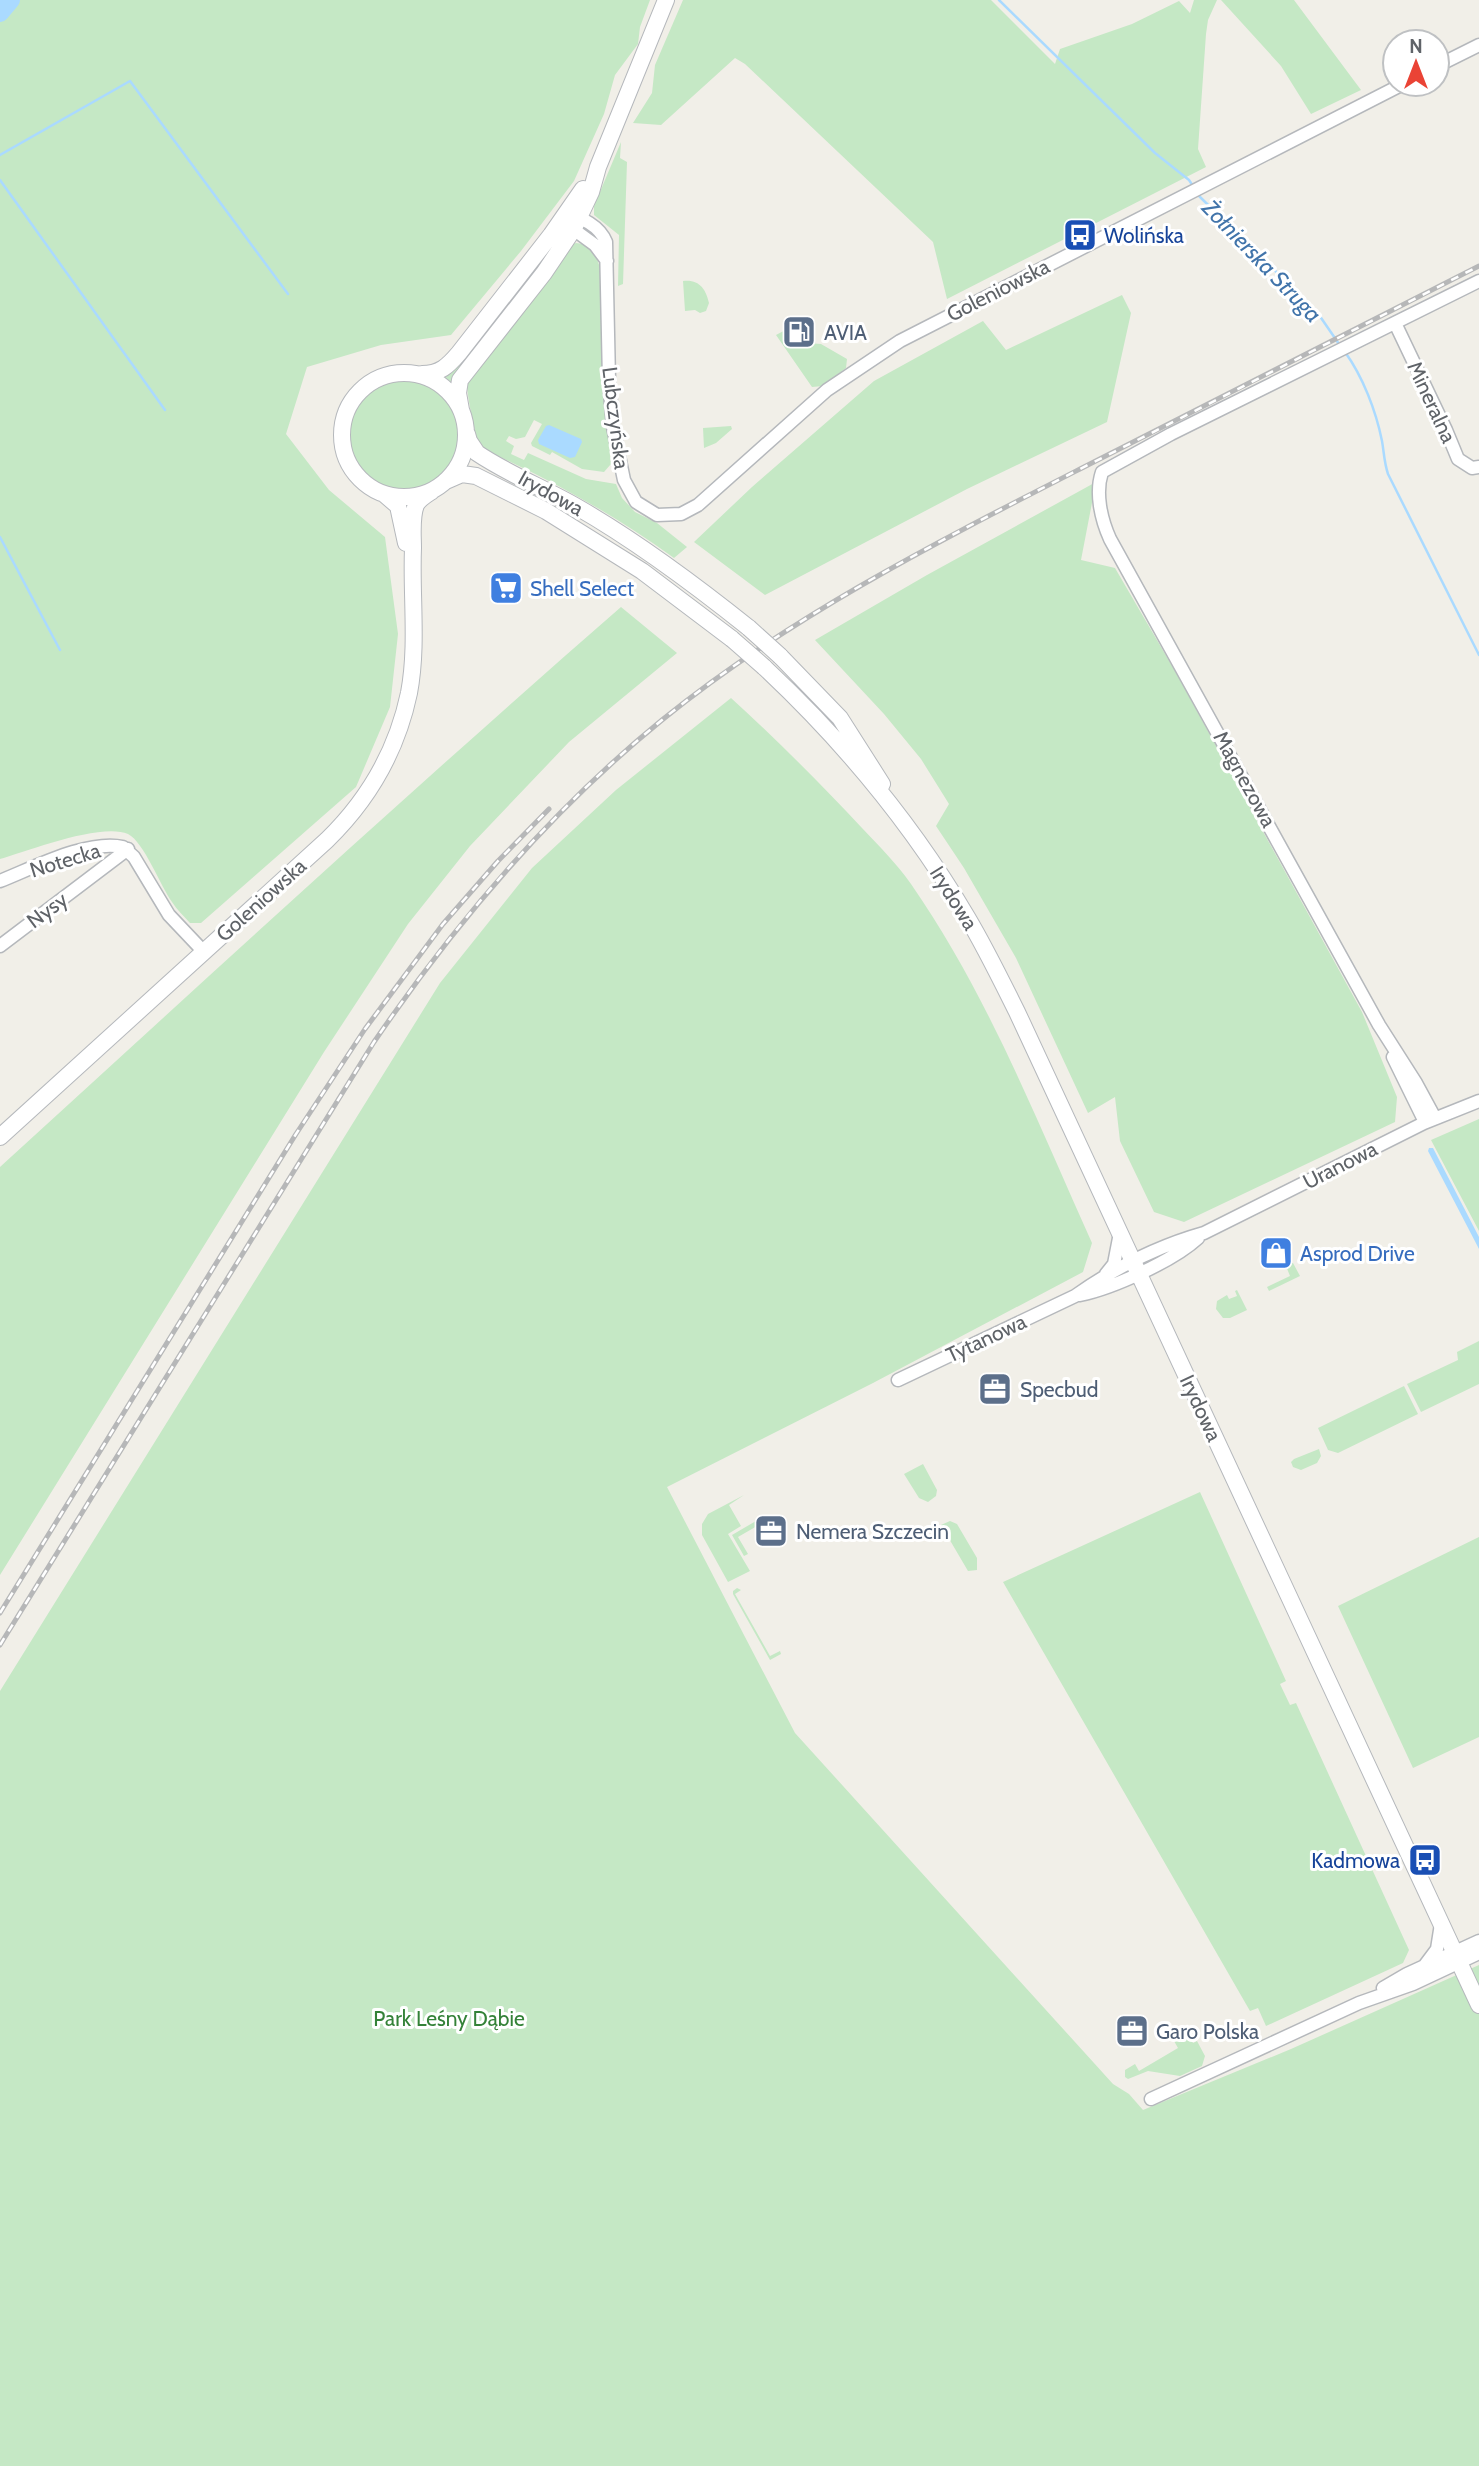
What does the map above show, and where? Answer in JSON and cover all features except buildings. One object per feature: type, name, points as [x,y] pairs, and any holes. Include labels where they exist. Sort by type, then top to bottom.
[{"type":"street","points":[[572,221],[451,363],[436,373],[396,373],[373,381],[355,397],[343,424],[343,444],[349,464],[361,480],[384,494],[410,497],[438,486],[462,459],[466,447],[466,428],[458,393],[460,380],[544,274],[572,221],[598,167],[666,0]]},
{"type":"street","points":[[1451,59],[1479,45]]},
{"type":"street","name":"Goleniowska","points":[[698,505],[795,417],[859,367],[920,330],[1381,95]]},
{"type":"street","name":"Lubczyńska","points":[[572,221],[605,237],[609,380],[613,427],[624,480],[636,502],[657,515],[681,514],[698,505]]},
{"type":"street","points":[[1395,323],[1479,281]]},
{"type":"street","name":"Magnezowa","points":[[1395,323],[1171,434],[1102,472],[1100,503],[1108,534],[1379,1025],[1406,1088],[1430,1120]]},
{"type":"street","name":"Mineralna","points":[[1395,323],[1458,459],[1472,468],[1479,467]]},
{"type":"street","points":[[416,374],[434,380],[444,387],[461,410]]},
{"type":"street","name":"Irydowa","points":[[466,428],[469,441],[477,453],[564,499],[620,533],[677,572],[749,628],[826,701],[845,724],[904,822],[950,888],[983,945],[1136,1267],[1479,2005]]},
{"type":"street","name":"Irydowa","points":[[438,486],[462,474],[476,476],[546,511],[642,571],[732,639],[764,667],[824,727],[904,822]]},
{"type":"street","name":"Goleniowska","points":[[0,1137],[340,828],[360,803],[392,747],[408,695],[413,662],[415,513],[421,499],[438,486]]},
{"type":"street","name":"Goleniowska","points":[[384,494],[394,501],[401,513],[412,601]]},
{"type":"street","name":"Notecka","points":[[0,881],[78,852],[118,845],[128,849],[169,915],[204,952]]},
{"type":"street","name":"Nysy","points":[[0,946],[128,849]]},
{"type":"street","name":"Uranowa","points":[[1136,1267],[1191,1244],[1204,1233],[1430,1120],[1479,1101]]},
{"type":"street","name":"Tytanowa","points":[[898,1380],[1075,1296],[1102,1278],[1114,1264],[1120,1233]]},
{"type":"street","name":"Tytanowa","points":[[1102,1278],[1136,1267]]},
{"type":"street","name":"Tytanowa","points":[[1075,1296],[1100,1290],[1136,1267]]},
{"type":"street","points":[[1422,1967],[1435,1954],[1441,1924]]},
{"type":"street","points":[[1359,2003],[1413,1984],[1479,1941]]},
{"type":"street","points":[[1151,2099],[1359,2003],[1422,1967],[1479,1953]]},
{"type":"green space","points":[[0,0],[650,0],[640,27],[638,44],[615,75],[604,114],[574,181],[521,251],[451,335],[381,345],[307,367],[286,434],[329,490],[385,537],[398,634],[390,707],[356,787],[201,923],[190,923],[176,908],[140,846],[128,834],[116,831],[83,835],[0,859]]},
{"type":"green space","points":[[683,0],[991,0],[1055,64],[1060,49],[1132,24],[1179,1],[1190,13],[1194,0],[1217,0],[1208,20],[1206,34],[1198,149],[1206,167],[947,299],[933,242],[745,64],[735,58],[661,125],[633,123],[652,93],[655,65]]},
{"type":"green space","points":[[1221,0],[1294,0],[1361,90],[1311,114],[1281,66]]},
{"type":"green space","points":[[621,142],[620,158],[627,162],[623,284],[618,286],[619,235],[594,215],[594,206]]},
{"type":"green space","points":[[566,231],[453,383],[445,378],[534,262]]},
{"type":"green space","points":[[576,243],[592,251],[600,269],[603,381],[611,464],[604,472],[582,469],[552,452],[550,455],[532,446],[531,443],[542,424],[534,420],[525,437],[516,439],[509,436],[506,441],[514,446],[511,454],[524,460],[528,453],[586,479],[616,484],[622,498],[635,512],[657,523],[687,547],[674,558],[583,500],[487,451],[477,439],[467,382],[568,246]]},
{"type":"green space","points":[[683,281],[697,283],[704,289],[709,303],[706,311],[685,311]]},
{"type":"green space","points":[[1122,295],[1131,313],[1107,422],[967,489],[765,595],[694,542],[752,487],[874,381],[983,321],[1006,350]]},
{"type":"green space","points":[[791,327],[795,338],[807,343],[821,344],[847,359],[846,368],[823,386],[812,387],[776,335]]},
{"type":"green space","points":[[404,379],[425,384],[443,395],[454,413],[459,434],[454,455],[443,473],[425,484],[404,489],[383,484],[365,473],[354,455],[349,434],[354,413],[365,395],[383,384]]},
{"type":"green space","points":[[731,426],[732,429],[716,443],[704,448],[703,428]]},
{"type":"green space","points":[[1096,482],[1081,560],[1115,568],[1175,671],[1362,1012],[1397,1097],[1395,1122],[1184,1222],[1154,1212],[1120,1141],[1115,1097],[1088,1113],[1016,958],[964,868],[936,826],[949,804],[921,759],[884,714],[815,640]]},
{"type":"green space","points":[[621,607],[677,653],[569,742],[470,846],[408,924],[324,1052],[0,1575],[0,1167],[387,815]]},
{"type":"green space","name":"Park Leśny Dąbie","points":[[731,698],[830,794],[888,855],[939,926],[1010,1059],[1092,1243],[1083,1272],[873,1383],[667,1487],[795,1733],[1113,2084],[1129,2094],[1143,2110],[1291,2049],[1479,1965],[1479,2466],[0,2466],[0,1691],[440,983],[532,868],[616,790]]},
{"type":"green space","points":[[1479,1119],[1479,1231],[1431,1140]]},
{"type":"green space","points":[[1293,1263],[1300,1276],[1269,1291],[1267,1287],[1290,1276],[1286,1266]]},
{"type":"green space","points":[[1237,1290],[1247,1310],[1230,1318],[1223,1318],[1216,1309],[1217,1301],[1227,1295],[1229,1299],[1237,1296]]},
{"type":"green space","points":[[1479,1341],[1479,1384],[1421,1412],[1407,1384],[1458,1360],[1457,1352]]},
{"type":"green space","points":[[1404,1386],[1418,1414],[1338,1453],[1328,1450],[1318,1428]]},
{"type":"green space","points":[[1319,1449],[1321,1456],[1317,1463],[1301,1470],[1293,1467],[1291,1462],[1294,1459]]},
{"type":"green space","points":[[923,1464],[937,1490],[936,1496],[928,1502],[919,1498],[904,1474]]},
{"type":"green space","points":[[1200,1492],[1286,1681],[1280,1684],[1290,1705],[1296,1703],[1409,1950],[1403,1963],[1266,2026],[1258,2008],[1250,2011],[1003,1582]]},
{"type":"green space","points":[[744,1495],[729,1505],[741,1526],[728,1534],[750,1571],[728,1582],[702,1535],[702,1524],[708,1514]]},
{"type":"green space","points":[[761,1518],[764,1522],[738,1537],[748,1554],[744,1556],[732,1535]]},
{"type":"green space","points":[[950,1521],[957,1524],[977,1558],[977,1570],[968,1571],[941,1525]]},
{"type":"green space","points":[[1479,1537],[1479,1737],[1413,1768],[1338,1606]]},
{"type":"green space","points":[[737,1588],[741,1590],[735,1594],[770,1656],[780,1651],[781,1654],[770,1660],[733,1594]]},
{"type":"green space","points":[[1191,2031],[1194,2036],[1190,2038],[1193,2043],[1197,2041],[1205,2056],[1202,2066],[1180,2076],[1148,2071],[1128,2079],[1125,2077],[1125,2070],[1135,2064],[1139,2071],[1178,2048],[1174,2041]]},
{"type":"water","points":[[549,425],[581,439],[575,457],[570,458],[539,444],[538,440]]},
{"type":"water","points":[[1433,1148],[1479,1237],[1479,1249],[1428,1151]]},
{"type":"waterway","points":[[0,13],[11,0]]},
{"type":"waterway","name":"Żołnierska Struga","points":[[999,0],[1155,153],[1193,186]]},
{"type":"waterway","points":[[0,155],[130,81],[288,294]]},
{"type":"waterway","points":[[0,180],[165,410]]},
{"type":"waterway","name":"Żołnierska Struga","points":[[1198,195],[1317,312],[1339,344]]},
{"type":"waterway","name":"Żołnierska Struga","points":[[1345,352],[1358,372],[1372,406],[1388,474],[1479,655]]},
{"type":"waterway","points":[[0,537],[60,650]]},
{"type":"railway","points":[[0,1645],[374,1042],[471,912],[506,870],[581,792],[662,720],[710,683],[864,584],[1026,497],[1479,266]]},
{"type":"railway","points":[[0,1613],[296,1134],[365,1029],[443,924],[498,861],[549,809]]},
{"type":"place","name":"Wolińska","points":[[1080,235]]},
{"type":"place","name":"AVIA","points":[[799,332]]},
{"type":"place","name":"Shell Select","points":[[506,588]]},
{"type":"place","name":"Asprod Drive","points":[[1276,1253]]},
{"type":"place","name":"Specbud","points":[[995,1389]]},
{"type":"place","name":"Nemera Szczecin","points":[[771,1531]]},
{"type":"place","name":"Kadmowa","points":[[1425,1860]]},
{"type":"place","name":"Garo Polska","points":[[1132,2031]]}]
